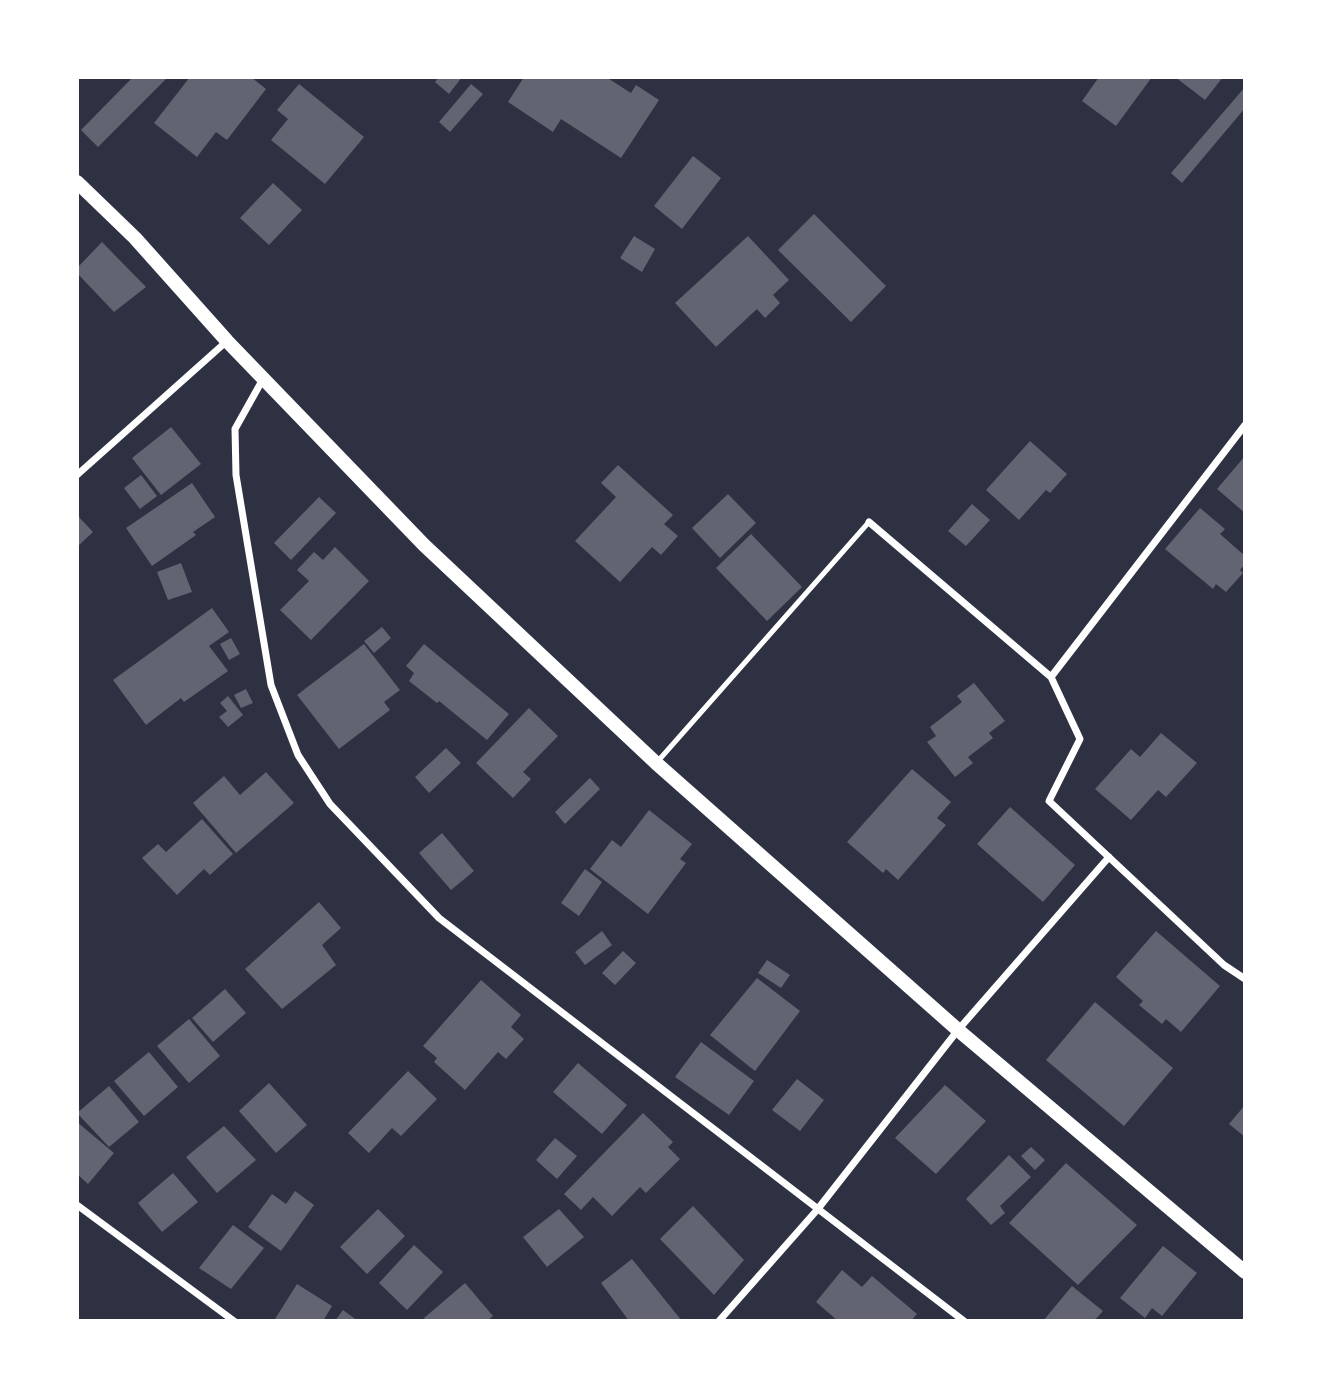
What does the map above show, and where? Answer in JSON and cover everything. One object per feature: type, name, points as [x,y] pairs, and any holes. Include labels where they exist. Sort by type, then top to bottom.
[{"type":"main road","points":[[77,182],[135,238],[226,341],[424,545],[656,763],[958,1030],[1245,1272]]},
{"type":"street","points":[[77,475],[226,341]]},
{"type":"street","points":[[264,379],[235,429],[236,475],[271,685],[298,755],[330,804],[439,918],[964,1321]]},
{"type":"street","points":[[1051,677],[1245,425]]},
{"type":"street","points":[[869,522],[1051,677],[1080,739],[1049,802],[1224,965],[1245,979]]},
{"type":"street","points":[[719,1321],[817,1210],[958,1030],[1109,857]]},
{"type":"street","points":[[77,1205],[234,1321]]},
{"type":"lane","points":[[656,763],[869,522]]},
{"type":"building","points":[[133,77],[168,77],[98,147],[81,130]]},
{"type":"building","points":[[190,77],[251,77],[266,89],[227,140],[216,132],[197,157],[154,123]]},
{"type":"building","points":[[439,77],[462,77],[449,94],[435,82]]},
{"type":"building","points":[[524,77],[606,77],[631,93],[636,85],[659,100],[621,158],[561,119],[553,132],[508,102]]},
{"type":"building","points":[[1099,77],[1152,77],[1116,126],[1082,101]]},
{"type":"building","points":[[1175,77],[1223,77],[1205,100]]},
{"type":"building","points":[[299,84],[364,137],[325,184],[271,140],[288,119],[277,110]]},
{"type":"building","points":[[471,84],[483,94],[450,132],[439,122]]},
{"type":"building","points":[[1245,87],[1245,108],[1182,183],[1171,173]]},
{"type":"building","points":[[693,156],[721,178],[682,229],[654,206]]},
{"type":"building","points":[[273,183],[302,210],[269,245],[240,218]]},
{"type":"building","points":[[814,214],[886,286],[851,322],[778,250]]},
{"type":"building","points":[[634,236],[655,249],[642,272],[620,258]]},
{"type":"building","points":[[748,236],[789,280],[773,295],[780,303],[765,318],[757,309],[716,347],[675,303]]},
{"type":"building","points":[[102,242],[146,287],[114,312],[77,273],[77,268]]},
{"type":"building","points":[[171,427],[201,464],[161,495],[132,458]]},
{"type":"building","points":[[1030,441],[1067,474],[1050,493],[1046,490],[1019,520],[986,490]]},
{"type":"building","points":[[1245,456],[1245,513],[1217,489]]},
{"type":"building","points":[[618,465],[673,515],[664,524],[678,536],[661,555],[652,547],[620,582],[575,541],[616,497],[601,483]]},
{"type":"building","points":[[141,475],[157,496],[140,509],[124,488]]},
{"type":"building","points":[[192,483],[215,517],[193,532],[196,535],[152,566],[126,528]]},
{"type":"building","points":[[728,494],[756,523],[720,558],[692,528]]},
{"type":"building","points":[[319,497],[336,513],[291,560],[274,543]]},
{"type":"building","points":[[972,504],[990,520],[966,546],[948,531]]},
{"type":"building","points":[[1200,508],[1225,529],[1220,534],[1245,556],[1245,564],[1240,570],[1243,573],[1226,592],[1216,584],[1213,589],[1165,549]]},
{"type":"building","points":[[77,515],[93,532],[77,547]]},
{"type":"building","points":[[751,534],[802,587],[767,621],[716,568]]},
{"type":"building","points":[[335,547],[369,581],[311,640],[280,610],[309,581],[297,570],[314,552],[323,560]]},
{"type":"building","points":[[181,563],[192,592],[168,600],[157,572]]},
{"type":"building","points":[[212,608],[229,632],[209,646],[228,671],[184,702],[181,698],[146,725],[113,680]]},
{"type":"building","points":[[382,627],[391,638],[374,653],[364,641]]},
{"type":"building","points":[[231,638],[240,654],[229,660],[220,644]]},
{"type":"building","points":[[364,644],[400,690],[384,702],[390,710],[339,749],[297,695]]},
{"type":"building","points":[[424,644],[509,714],[487,740],[439,701],[437,703],[409,681],[414,673],[406,666]]},
{"type":"building","points":[[974,683],[1005,721],[989,733],[993,738],[968,757],[973,763],[955,777],[927,742],[936,736],[930,727],[962,702],[957,696]]},
{"type":"building","points":[[246,689],[253,703],[241,708],[234,695]]},
{"type":"building","points":[[228,696],[243,715],[228,727],[219,717],[227,711],[220,703]]},
{"type":"building","points":[[529,708],[558,736],[523,772],[531,779],[513,798],[476,763]]},
{"type":"building","points":[[1161,733],[1197,763],[1166,797],[1158,790],[1131,820],[1095,789],[1131,749],[1140,757]]},
{"type":"building","points":[[446,748],[461,763],[429,793],[415,777]]},
{"type":"building","points":[[912,769],[951,802],[937,818],[946,825],[898,880],[886,869],[883,873],[847,842]]},
{"type":"building","points":[[266,772],[294,803],[236,853],[193,803],[224,776],[240,795]]},
{"type":"building","points":[[590,778],[600,789],[565,824],[555,812]]},
{"type":"building","points":[[1010,807],[1075,865],[1043,902],[977,844]]},
{"type":"building","points":[[649,810],[692,844],[680,859],[686,863],[648,914],[590,869],[612,840],[621,847]]},
{"type":"building","points":[[202,819],[233,854],[210,875],[204,869],[177,895],[142,858],[158,844],[166,852]]},
{"type":"building","points":[[442,833],[474,871],[451,890],[419,853]]},
{"type":"building","points":[[585,869],[602,882],[579,916],[561,903]]},
{"type":"building","points":[[319,902],[341,928],[322,945],[336,965],[282,1009],[245,969]]},
{"type":"building","points":[[602,931],[612,945],[585,965],[575,952]]},
{"type":"building","points":[[1156,931],[1220,986],[1181,1032],[1166,1019],[1162,1024],[1139,1005],[1143,1001],[1116,977]]},
{"type":"building","points":[[623,951],[636,963],[615,985],[602,973]]},
{"type":"building","points":[[767,960],[790,975],[781,988],[758,973]]},
{"type":"building","points":[[757,978],[800,1011],[755,1071],[710,1035]]},
{"type":"building","points":[[481,980],[521,1015],[511,1027],[524,1039],[506,1059],[498,1052],[465,1090],[434,1062],[437,1058],[423,1046]]},
{"type":"building","points":[[225,989],[246,1013],[213,1042],[192,1018]]},
{"type":"building","points":[[1095,1002],[1173,1068],[1124,1126],[1046,1060]]},
{"type":"building","points":[[189,1019],[220,1056],[189,1083],[157,1046]]},
{"type":"building","points":[[701,1042],[754,1081],[729,1115],[675,1077]]},
{"type":"building","points":[[149,1052],[178,1087],[144,1116],[114,1081]]},
{"type":"building","points":[[578,1063],[627,1105],[602,1134],[553,1092]]},
{"type":"building","points":[[408,1071],[437,1099],[401,1136],[392,1128],[369,1153],[348,1133]]},
{"type":"building","points":[[797,1079],[824,1100],[800,1131],[772,1110]]},
{"type":"building","points":[[269,1083],[307,1125],[276,1153],[239,1111]]},
{"type":"building","points":[[945,1085],[986,1121],[936,1174],[895,1138]]},
{"type":"building","points":[[109,1086],[139,1122],[109,1147],[77,1113]]},
{"type":"building","points":[[1245,1105],[1245,1137],[1229,1124]]},
{"type":"building","points":[[643,1113],[673,1142],[668,1147],[680,1159],[646,1193],[640,1187],[612,1216],[593,1197],[581,1210],[564,1194]]},
{"type":"building","points":[[77,1122],[114,1153],[88,1184],[77,1174]]},
{"type":"building","points":[[224,1126],[256,1160],[217,1193],[186,1157]]},
{"type":"building","points":[[555,1138],[577,1156],[557,1179],[536,1160]]},
{"type":"building","points":[[1031,1147],[1045,1160],[1035,1170],[1021,1156]]},
{"type":"building","points":[[1009,1155],[1031,1177],[1000,1206],[1005,1213],[991,1225],[966,1199]]},
{"type":"building","points":[[1066,1163],[1137,1225],[1078,1285],[1009,1223]]},
{"type":"building","points":[[173,1173],[198,1202],[162,1232],[138,1203]]},
{"type":"building","points":[[295,1191],[314,1205],[281,1251],[248,1227],[272,1194],[286,1204]]},
{"type":"building","points":[[693,1206],[744,1260],[714,1295],[660,1239]]},
{"type":"building","points":[[378,1209],[405,1236],[367,1274],[340,1247]]},
{"type":"building","points":[[559,1209],[584,1237],[547,1267],[523,1237]]},
{"type":"building","points":[[233,1225],[264,1248],[231,1289],[199,1268]]},
{"type":"building","points":[[414,1245],[443,1272],[407,1310],[379,1283]]},
{"type":"building","points":[[1163,1246],[1197,1273],[1162,1316],[1152,1308],[1145,1318],[1120,1298]]},
{"type":"building","points":[[632,1259],[682,1321],[629,1321],[601,1283]]},
{"type":"building","points":[[842,1270],[862,1287],[872,1276],[917,1314],[911,1321],[838,1321],[816,1302]]},
{"type":"building","points":[[465,1283],[493,1316],[487,1321],[427,1321],[424,1318]]},
{"type":"building","points":[[297,1284],[332,1306],[323,1321],[275,1319]]},
{"type":"building","points":[[1072,1286],[1103,1311],[1094,1321],[1043,1321]]},
{"type":"building","points":[[343,1310],[358,1321],[335,1321]]}]
